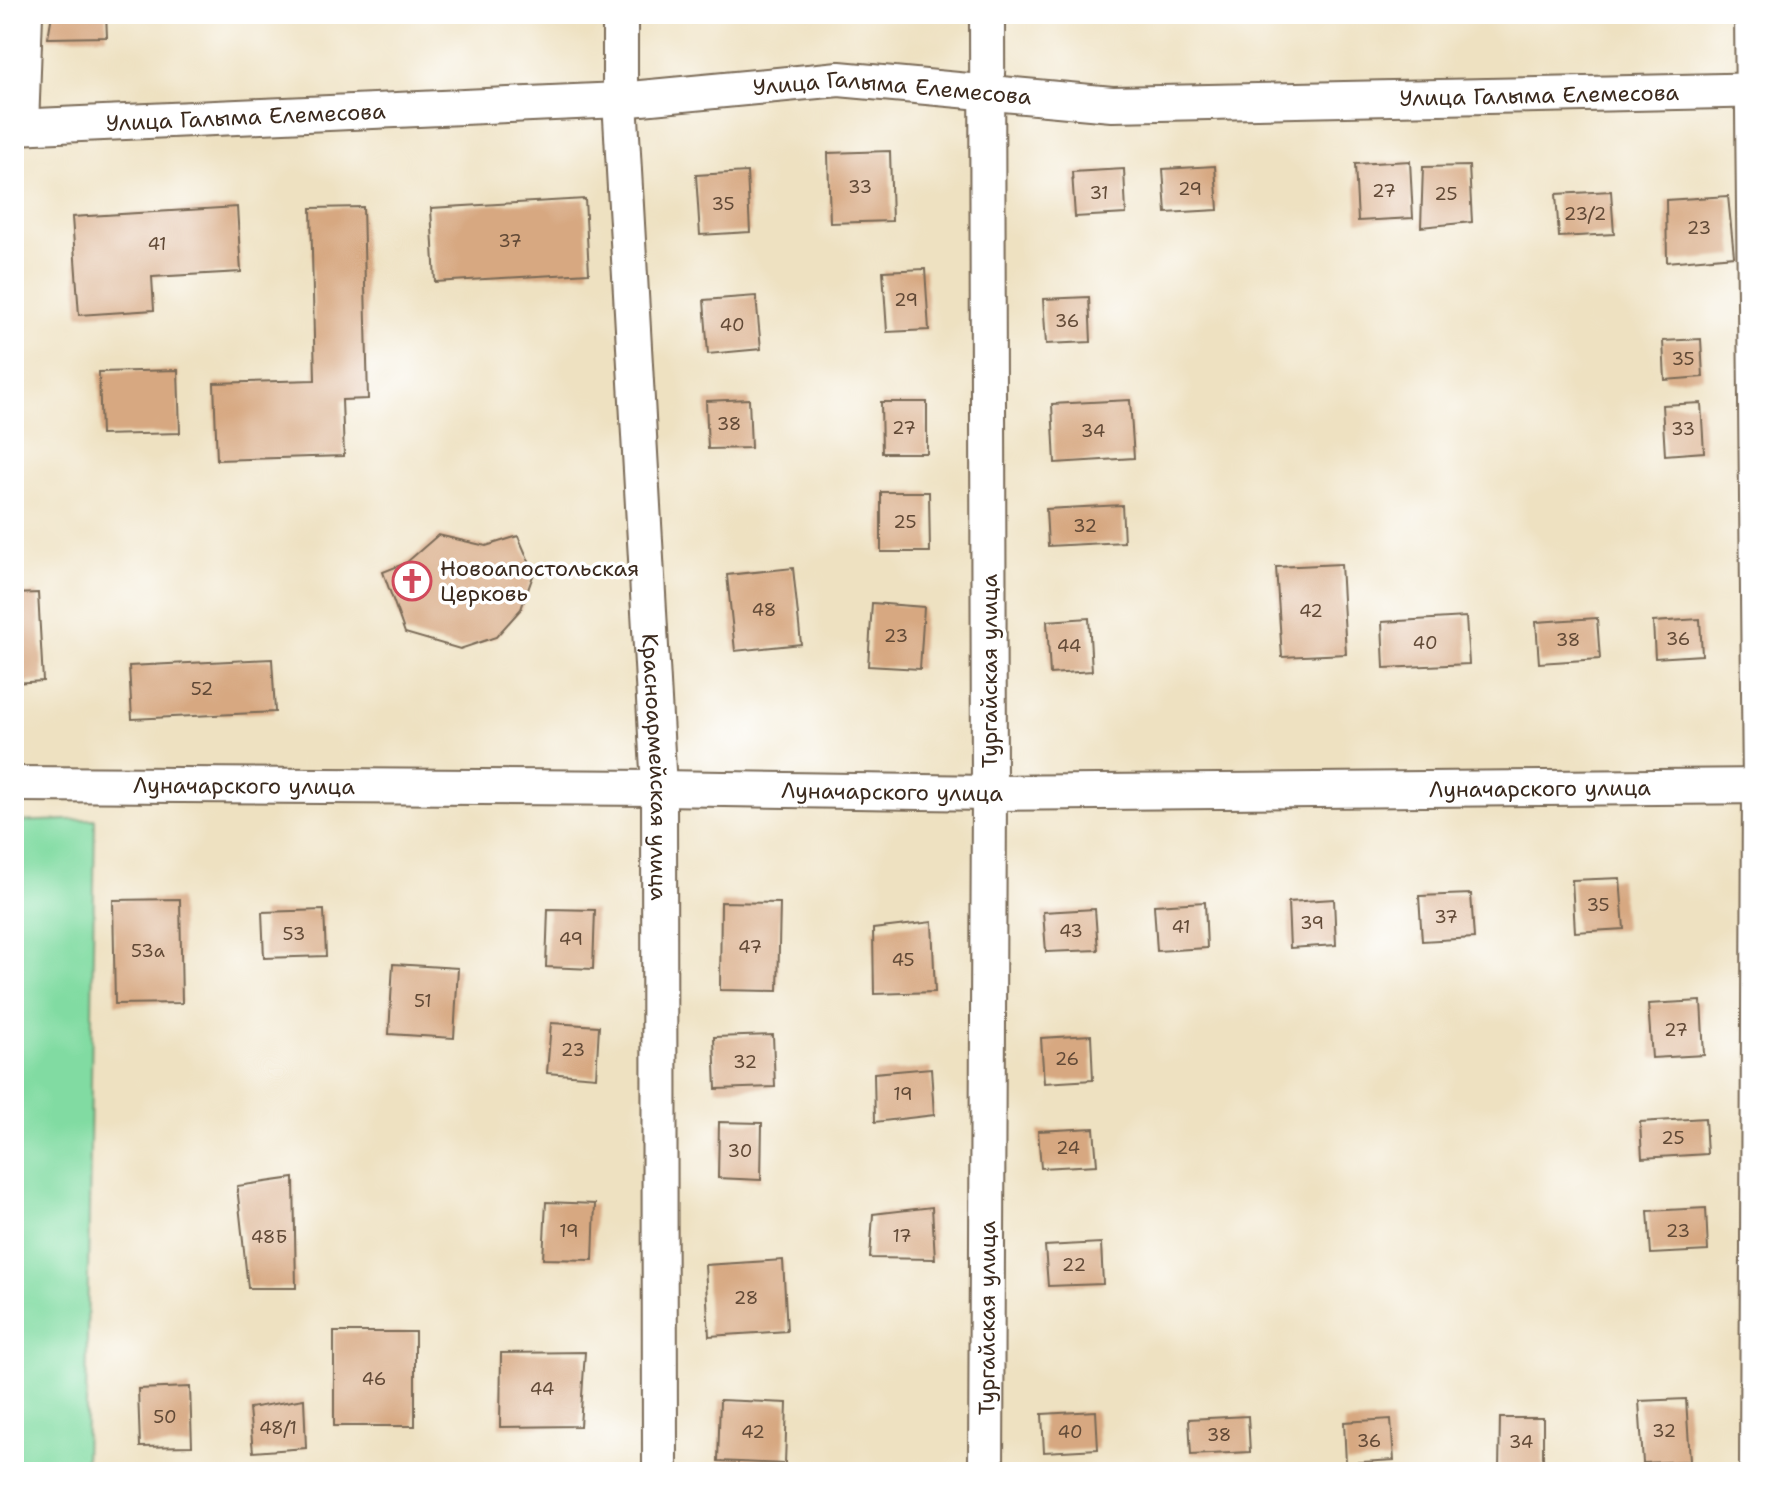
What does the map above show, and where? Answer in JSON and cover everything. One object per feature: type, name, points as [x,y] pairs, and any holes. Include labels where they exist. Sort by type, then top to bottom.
[{"type":"street","points":[[17,127],[25,14]]},
{"type":"street","name":"Красноармейская улица","points":[[620,14],[620,100],[659,788],[660,1472]]},
{"type":"street","name":"Тургайская улица","points":[[986,1472],[989,793],[987,14]]},
{"type":"street","points":[[1752,14],[1761,90],[1765,786],[1757,1472]]},
{"type":"street","name":"Улица Галыма Елемесова","points":[[17,127],[620,100],[839,79],[1112,104],[1761,90]]},
{"type":"street","name":"Луначарского улица","points":[[14,784],[989,793],[1765,786]]},
{"type":"green space","points":[[95,819],[85,1472],[14,1472],[14,822]]},
{"type":"building","points":[[52,14],[106,14],[107,37],[48,38]]},
{"type":"building","points":[[890,151],[892,221],[830,223],[828,153]]},
{"type":"building","points":[[1410,161],[1413,218],[1358,221],[1355,164]]},
{"type":"building","points":[[1215,166],[1218,210],[1166,213],[1163,169]]},
{"type":"building","points":[[1469,166],[1472,222],[1421,227],[1423,167]]},
{"type":"building","points":[[1124,169],[1126,214],[1075,217],[1072,172]]},
{"type":"building","points":[[747,172],[750,232],[700,235],[696,175]]},
{"type":"building","points":[[1611,191],[1614,234],[1559,237],[1556,194]]},
{"type":"building","points":[[1728,196],[1734,256],[1667,262],[1666,200]]},
{"type":"building","points":[[585,199],[589,273],[435,282],[431,208]]},
{"type":"building","points":[[237,207],[241,272],[152,277],[154,310],[79,315],[72,217]]},
{"type":"building","points":[[363,207],[368,399],[342,400],[344,456],[217,460],[214,383],[315,380],[311,208]]},
{"type":"building","points":[[925,269],[929,330],[887,332],[883,271]]},
{"type":"building","points":[[756,296],[761,349],[708,354],[704,300]]},
{"type":"building","points":[[1089,297],[1091,342],[1046,344],[1043,299]]},
{"type":"building","points":[[1701,339],[1703,377],[1665,380],[1663,341]]},
{"type":"building","points":[[178,370],[180,433],[101,435],[99,372]]},
{"type":"building","points":[[749,399],[751,448],[708,449],[706,401]]},
{"type":"building","points":[[1130,400],[1134,458],[1055,463],[1052,404]]},
{"type":"building","points":[[881,402],[927,402],[927,453],[882,453]]},
{"type":"building","points":[[1701,403],[1704,452],[1665,455],[1662,405]]},
{"type":"building","points":[[881,492],[929,492],[930,552],[881,552]]},
{"type":"building","points":[[1122,505],[1124,542],[1048,546],[1046,509]]},
{"type":"building","points":[[438,535],[486,546],[518,536],[534,573],[521,609],[496,637],[460,649],[405,633],[383,572],[406,563]]},
{"type":"building","points":[[1341,564],[1346,654],[1282,657],[1276,567]]},
{"type":"building","points":[[793,568],[801,644],[735,651],[727,575]]},
{"type":"building","points":[[38,593],[43,681],[14,683],[14,594]]},
{"type":"building","points":[[872,603],[924,607],[920,669],[868,666]]},
{"type":"building","points":[[1466,617],[1469,664],[1384,668],[1382,622]]},
{"type":"building","points":[[1089,618],[1092,671],[1050,674],[1047,621]]},
{"type":"building","points":[[1597,618],[1600,659],[1539,663],[1536,622]]},
{"type":"building","points":[[1700,619],[1702,655],[1655,658],[1653,622]]},
{"type":"building","points":[[272,659],[275,712],[132,719],[129,666]]},
{"type":"building","points":[[1620,878],[1624,929],[1575,932],[1572,880]]},
{"type":"building","points":[[1471,894],[1474,938],[1422,941],[1419,896]]},
{"type":"building","points":[[180,899],[182,1003],[115,1004],[113,900]]},
{"type":"building","points":[[1334,899],[1336,945],[1290,948],[1288,902]]},
{"type":"building","points":[[721,902],[780,903],[778,991],[720,990]]},
{"type":"building","points":[[1205,902],[1207,948],[1157,951],[1154,905]]},
{"type":"building","points":[[548,909],[595,910],[593,969],[546,967]]},
{"type":"building","points":[[1095,909],[1098,950],[1046,952],[1043,912]]},
{"type":"building","points":[[324,910],[326,956],[264,958],[262,912]]},
{"type":"building","points":[[932,922],[935,992],[874,994],[873,929]]},
{"type":"building","points":[[393,964],[458,968],[454,1038],[389,1034]]},
{"type":"building","points":[[1701,1001],[1704,1055],[1652,1058],[1648,1004]]},
{"type":"building","points":[[551,1023],[599,1026],[596,1077],[547,1073]]},
{"type":"building","points":[[773,1035],[775,1087],[716,1089],[714,1037]]},
{"type":"building","points":[[1091,1035],[1093,1080],[1044,1083],[1041,1038]]},
{"type":"building","points":[[931,1068],[934,1115],[875,1122],[874,1073]]},
{"type":"building","points":[[1705,1118],[1707,1154],[1642,1158],[1640,1122]]},
{"type":"building","points":[[719,1122],[762,1123],[761,1180],[718,1178]]},
{"type":"building","points":[[1094,1128],[1097,1165],[1041,1168],[1038,1131]]},
{"type":"building","points":[[294,1178],[296,1288],[248,1288],[237,1186]]},
{"type":"building","points":[[546,1202],[595,1204],[593,1260],[543,1259]]},
{"type":"building","points":[[932,1207],[935,1259],[870,1258],[873,1214]]},
{"type":"building","points":[[1706,1208],[1708,1251],[1651,1254],[1648,1211]]},
{"type":"building","points":[[1101,1243],[1103,1284],[1048,1286],[1045,1246]]},
{"type":"building","points":[[783,1260],[787,1331],[709,1336],[705,1265]]},
{"type":"building","points":[[334,1332],[415,1332],[415,1426],[334,1426]]},
{"type":"building","points":[[585,1352],[580,1426],[500,1427],[501,1353]]},
{"type":"building","points":[[190,1387],[192,1446],[140,1447],[138,1389]]},
{"type":"building","points":[[304,1399],[306,1448],[253,1452],[249,1408]]},
{"type":"building","points":[[1686,1399],[1690,1461],[1643,1463],[1639,1401]]},
{"type":"building","points":[[720,1400],[787,1403],[785,1464],[718,1461]]},
{"type":"building","points":[[1096,1411],[1098,1449],[1044,1452],[1042,1414]]},
{"type":"building","points":[[1248,1416],[1250,1452],[1191,1455],[1189,1419]]},
{"type":"building","points":[[1500,1418],[1543,1418],[1543,1467],[1499,1469]]},
{"type":"building","points":[[1391,1419],[1394,1460],[1346,1463],[1344,1422]]},
{"type":"place","name":"Новоапостольская Церковь","points":[[412,581]]}]
